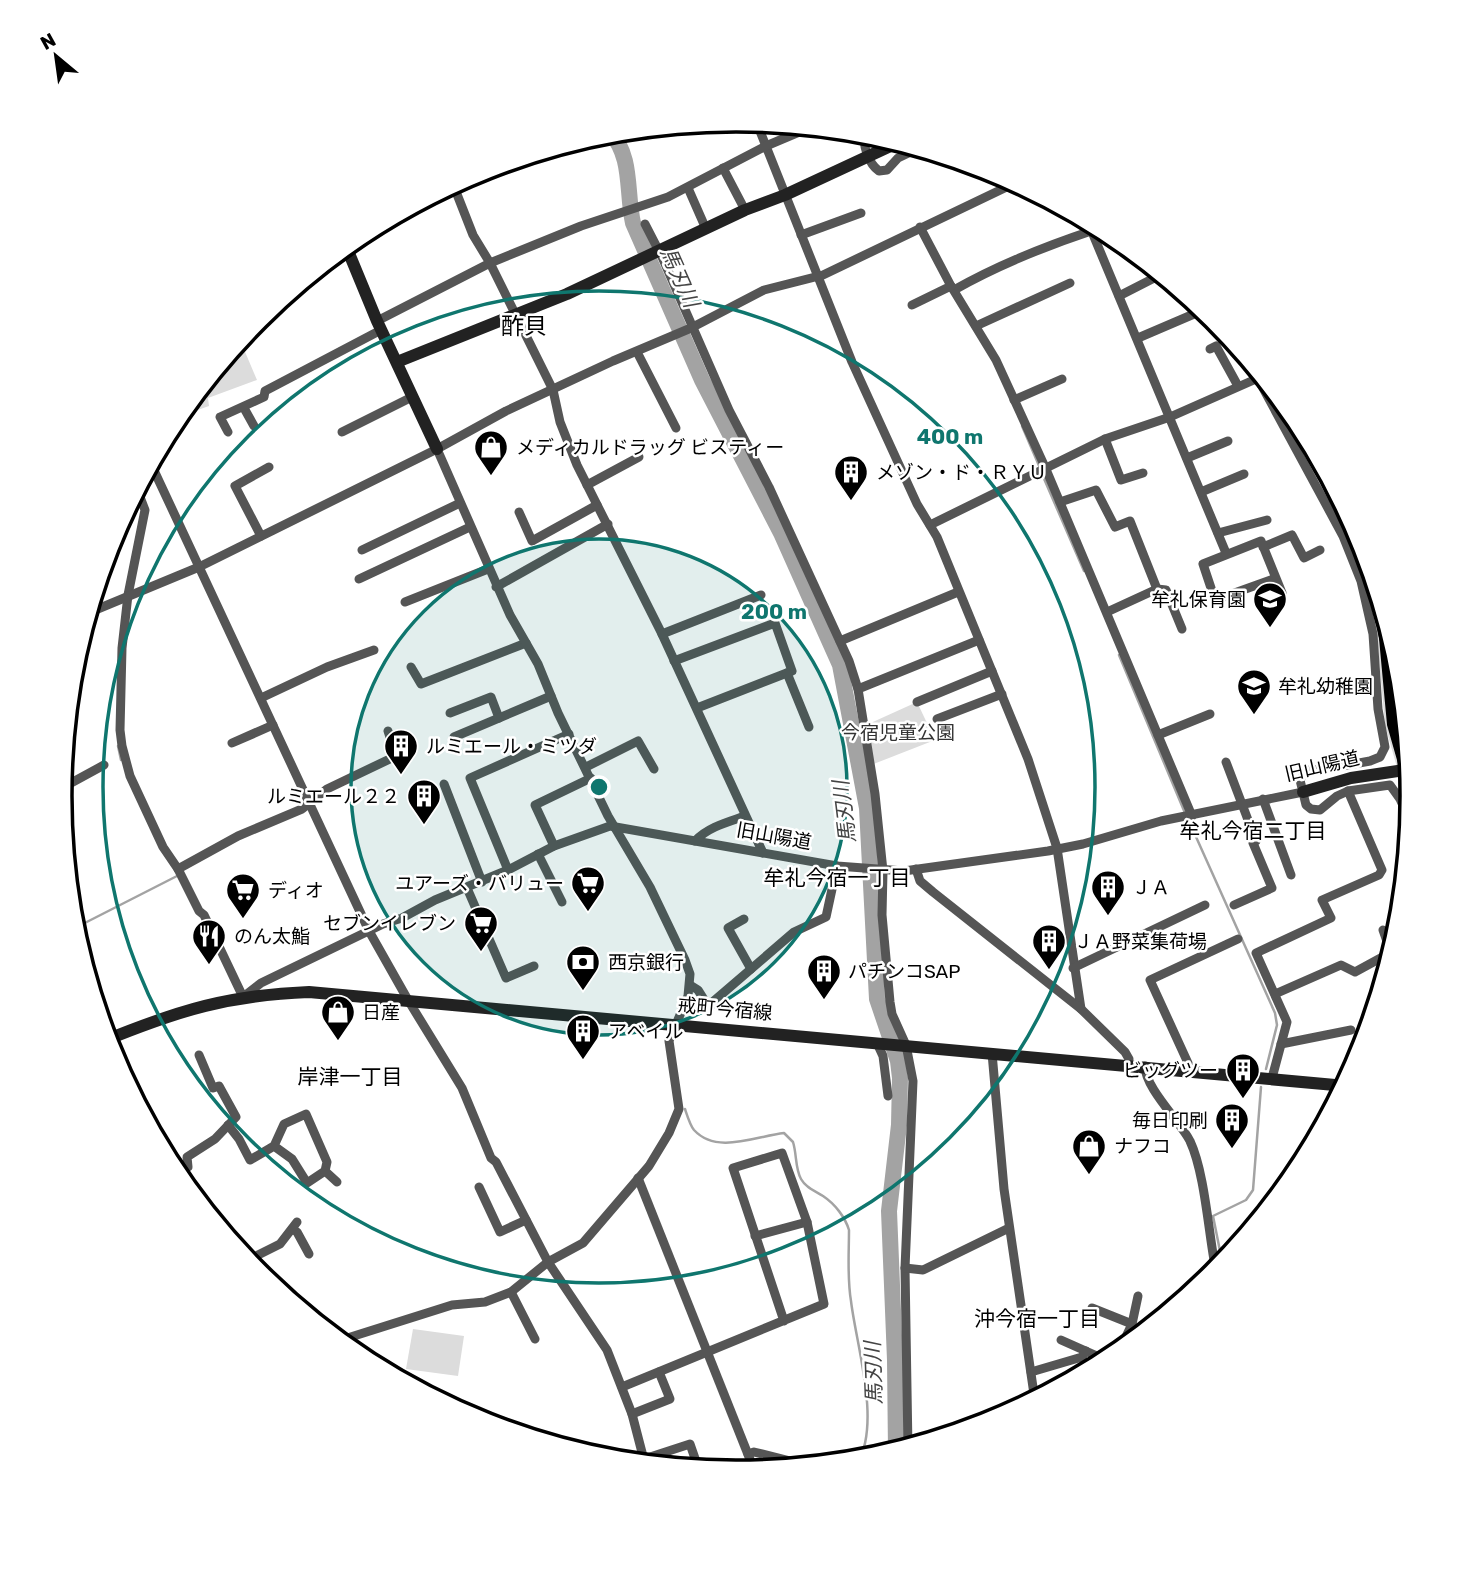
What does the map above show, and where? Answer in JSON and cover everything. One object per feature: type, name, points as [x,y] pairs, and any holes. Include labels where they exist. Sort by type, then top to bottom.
[{"type":"main road","points":[[1389,674],[1394,724],[1399,740]]},
{"type":"street","points":[[761,133],[852,362],[917,504],[930,525],[1028,759],[1057,848],[1081,1009]]},
{"type":"street","points":[[228,432],[220,417],[264,397],[265,391],[490,263],[581,226],[636,209],[688,188],[766,146],[794,134]]},
{"type":"street","points":[[865,145],[876,169],[883,171],[907,154]]},
{"type":"street","points":[[397,362],[516,315],[885,149]]},
{"type":"street","points":[[723,169],[745,210]]},
{"type":"street","points":[[688,188],[706,229]]},
{"type":"street","points":[[99,608],[199,568],[437,449],[506,411],[691,328],[764,290],[823,275],[1004,188]]},
{"type":"street","points":[[457,193],[473,235],[490,263],[553,390],[560,422],[587,485],[662,634],[763,853]]},
{"type":"street","points":[[801,235],[861,213]]},
{"type":"street","points":[[645,224],[729,410],[769,486],[841,641],[858,689],[875,794],[890,1002],[913,1081],[905,1268],[908,1439]]},
{"type":"street","points":[[920,228],[952,288],[996,360],[1045,467],[1192,816]]},
{"type":"street","points":[[912,305],[1032,251],[1087,232]]},
{"type":"street","points":[[1093,236],[1226,553]]},
{"type":"street","points":[[350,256],[496,587],[538,664],[569,734],[615,827],[662,912],[690,974],[690,985],[682,1014],[669,1041],[679,1109],[670,1133],[649,1166],[583,1243],[548,1262],[511,1292],[485,1302],[452,1305],[350,1337]]},
{"type":"street","points":[[1119,296],[1153,279]]},
{"type":"street","points":[[976,326],[1070,283]]},
{"type":"street","points":[[1138,338],[1194,314]]},
{"type":"street","points":[[1210,349],[1216,346],[1238,386]]},
{"type":"street","points":[[637,352],[676,428]]},
{"type":"street","points":[[1014,400],[1062,379]]},
{"type":"street","points":[[930,525],[1105,439],[1170,417],[1254,380]]},
{"type":"street","points":[[1262,389],[1343,536],[1361,581],[1373,634],[1378,709],[1385,747],[1380,757],[1370,761],[1306,770],[1300,780],[1306,805],[1315,811],[1348,791],[1390,785],[1401,799]]},
{"type":"street","points":[[342,432],[412,397]]},
{"type":"street","points":[[244,408],[254,426]]},
{"type":"street","points":[[1105,439],[1121,481],[1143,473]]},
{"type":"street","points":[[1187,458],[1228,440]]},
{"type":"street","points":[[587,485],[639,457]]},
{"type":"street","points":[[261,536],[235,486],[269,467]]},
{"type":"street","points":[[1201,492],[1244,474]]},
{"type":"street","points":[[155,475],[369,931],[463,1088],[492,1158],[548,1262],[607,1350],[632,1413],[642,1455]]},
{"type":"street","points":[[1060,502],[1096,490],[1115,527],[1130,521],[1157,589]]},
{"type":"street","points":[[141,500],[145,510],[128,595],[121,648],[122,746],[130,776],[163,847],[178,869],[199,911],[204,915],[243,997]]},
{"type":"street","points":[[362,550],[460,503]]},
{"type":"street","points":[[519,513],[532,541],[597,505]]},
{"type":"street","points":[[1218,533],[1267,520]]},
{"type":"street","points":[[496,587],[608,524]]},
{"type":"street","points":[[359,579],[470,527]]},
{"type":"street","points":[[1263,547],[1292,535],[1304,558],[1320,550]]},
{"type":"street","points":[[1276,578],[1214,600],[1202,564],[1261,541],[1263,547],[1276,578],[1282,593]]},
{"type":"street","points":[[405,602],[488,569]]},
{"type":"street","points":[[1107,612],[1157,589],[1166,590],[1182,629]]},
{"type":"street","points":[[841,641],[958,592]]},
{"type":"street","points":[[662,634],[761,595]]},
{"type":"street","points":[[674,661],[775,623],[792,671],[696,708]]},
{"type":"street","points":[[858,689],[979,640]]},
{"type":"street","points":[[411,667],[421,684],[526,643]]},
{"type":"street","points":[[261,698],[327,667],[374,650]]},
{"type":"street","points":[[917,702],[992,671]]},
{"type":"street","points":[[787,673],[809,727]]},
{"type":"street","points":[[937,719],[1002,694]]},
{"type":"street","points":[[454,737],[551,696]]},
{"type":"street","points":[[450,713],[491,697],[499,718]]},
{"type":"street","points":[[1158,735],[1210,713]]},
{"type":"street","points":[[232,743],[273,725]]},
{"type":"street","points":[[178,869],[238,836],[302,809],[327,789],[396,755],[388,731]]},
{"type":"street","points":[[508,870],[470,778],[569,734]]},
{"type":"street","points":[[586,767],[638,741],[654,769]]},
{"type":"street","points":[[1226,762],[1240,805],[1256,841],[1253,844],[1272,888],[1234,905]]},
{"type":"street","points":[[72,782],[104,765]]},
{"type":"street","name":"旧山陽道","points":[[243,997],[261,983],[369,931],[409,915],[435,900],[482,882],[577,836],[610,826],[864,870],[916,869],[974,863],[1083,844],[1160,821],[1303,792],[1351,778],[1400,771]]},
{"type":"street","points":[[554,846],[535,805],[592,778]]},
{"type":"street","points":[[444,784],[482,882]]},
{"type":"street","points":[[1272,1078],[1287,1022],[1256,953],[1331,918],[1322,900],[1379,875],[1382,870],[1348,791]]},
{"type":"street","points":[[1263,799],[1291,875]]},
{"type":"street","points":[[695,841],[700,835],[722,824],[745,816]]},
{"type":"street","points":[[538,854],[562,902]]},
{"type":"street","points":[[690,985],[698,990],[708,1006],[794,932],[826,917],[837,866]]},
{"type":"street","points":[[916,869],[920,881],[1081,1009],[1125,1052],[1129,1059],[1128,1065]]},
{"type":"street","points":[[467,888],[506,978],[534,966]]},
{"type":"street","points":[[1073,968],[1205,905]]},
{"type":"street","points":[[744,919],[728,928],[751,969]]},
{"type":"street","points":[[1383,930],[1385,938]]},
{"type":"street","points":[[1189,1070],[1150,980],[1238,939]]},
{"type":"street","points":[[1275,993],[1341,965],[1355,972],[1381,958]]},
{"type":"street","name":"戒町今宿線","points":[[117,1037],[185,1010],[243,997],[309,992],[1336,1085]]},
{"type":"street","points":[[1281,1044],[1351,1030]]},
{"type":"street","points":[[879,1043],[888,1096]]},
{"type":"street","points":[[992,1053],[1009,1228],[1034,1392]]},
{"type":"street","points":[[185,1168],[188,1167],[187,1157],[215,1139],[236,1117],[219,1086],[213,1088],[200,1055]]},
{"type":"street","points":[[1145,1066],[1145,1073],[1155,1091],[1178,1120],[1190,1142],[1197,1162],[1214,1259]]},
{"type":"street","points":[[228,1125],[250,1160],[274,1146],[284,1124],[306,1114],[327,1163],[325,1171],[307,1184],[292,1160],[274,1146]]},
{"type":"street","points":[[622,1387],[659,1372],[707,1352],[783,1321],[824,1304],[807,1222],[782,1153],[733,1168],[783,1321]]},
{"type":"street","points":[[325,1171],[337,1182]]},
{"type":"street","points":[[638,1178],[751,1461]]},
{"type":"street","points":[[479,1187],[500,1232],[526,1220]]},
{"type":"street","points":[[755,1236],[807,1222]]},
{"type":"street","points":[[256,1256],[280,1244],[295,1226],[309,1254]]},
{"type":"street","points":[[905,1268],[923,1270],[1009,1228]]},
{"type":"street","points":[[511,1292],[535,1339]]},
{"type":"street","points":[[1127,1334],[1138,1296]]},
{"type":"street","points":[[1092,1308],[1132,1324]]},
{"type":"street","points":[[1061,1340],[1095,1356]]},
{"type":"street","points":[[1031,1372],[1082,1357],[1086,1351]]},
{"type":"street","points":[[632,1413],[670,1399],[659,1372]]},
{"type":"street","points":[[658,1457],[690,1444],[696,1460]]},
{"type":"street","points":[[748,1454],[754,1452],[784,1460]]},
{"type":"green space","points":[[244,350],[257,380],[208,398],[209,406],[196,411]]},
{"type":"green space","name":"今宿児童公園","points":[[917,702],[935,740],[871,765],[864,726]]},
{"type":"green space","points":[[413,1329],[464,1336],[458,1376],[406,1369]]},
{"type":"waterway","name":"馬刃川","points":[[618,143],[626,164],[633,223],[702,380],[781,533],[840,665],[867,808],[877,999],[898,1061],[900,1078],[899,1125],[889,1211],[896,1442]]},
{"type":"waterway","points":[[1022,426],[1040,468]]},
{"type":"waterway","points":[[1042,474],[1084,571]]},
{"type":"waterway","points":[[1119,655],[1185,813]]},
{"type":"waterway","points":[[118,746],[121,760]]},
{"type":"waterway","points":[[1188,819],[1275,1013],[1277,1025],[1266,1069]]},
{"type":"waterway","points":[[84,923],[177,876]]},
{"type":"waterway","points":[[1220,1252],[1213,1216],[1246,1200],[1253,1190],[1261,1087]]},
{"type":"waterway","points":[[685,1109],[694,1130],[714,1141],[737,1142],[784,1133],[793,1142],[799,1175],[803,1182],[832,1203],[845,1220],[849,1230],[850,1292],[867,1405],[864,1448]]},
{"type":"place","name":"メディカルドラッグ ビスティー","points":[[491,477]]},
{"type":"place","name":"メゾン・ド・ＲＹＵ","points":[[851,502]]},
{"type":"place","name":"牟礼保育園","points":[[1270,629]]},
{"type":"place","name":"牟礼幼稚園","points":[[1254,716]]},
{"type":"place","name":"ルミエール・ミツダ","points":[[401,776]]},
{"type":"place","name":"ルミエール２２","points":[[424,826]]},
{"type":"place","name":"ユアーズ・バリュー","points":[[588,913]]},
{"type":"place","name":"ＪＡ","points":[[1108,917]]},
{"type":"place","name":"ディオ","points":[[243,920]]},
{"type":"place","name":"セブンイレブン","points":[[481,953]]},
{"type":"place","name":"のん太鮨","points":[[209,966]]},
{"type":"place","name":"ＪＡ野菜集荷場","points":[[1049,971]]},
{"type":"place","name":"西京銀行","points":[[583,992]]},
{"type":"place","name":"パチンコSAP","points":[[824,1001]]},
{"type":"place","name":"日産","points":[[338,1042]]},
{"type":"place","name":"アベイル","points":[[583,1061]]},
{"type":"place","name":"ビッグツー","points":[[1243,1100]]},
{"type":"place","name":"毎日印刷","points":[[1232,1150]]},
{"type":"place","name":"ナフコ","points":[[1089,1176]]},
{"type":"district","name":"酢貝","points":[[524,326]]},
{"type":"district","name":"牟礼今宿二丁目","points":[[1253,830]]},
{"type":"district","name":"牟礼今宿一丁目","points":[[837,877]]},
{"type":"district","name":"岸津一丁目","points":[[350,1076]]},
{"type":"district","name":"沖今宿一丁目","points":[[1037,1318]]}]
